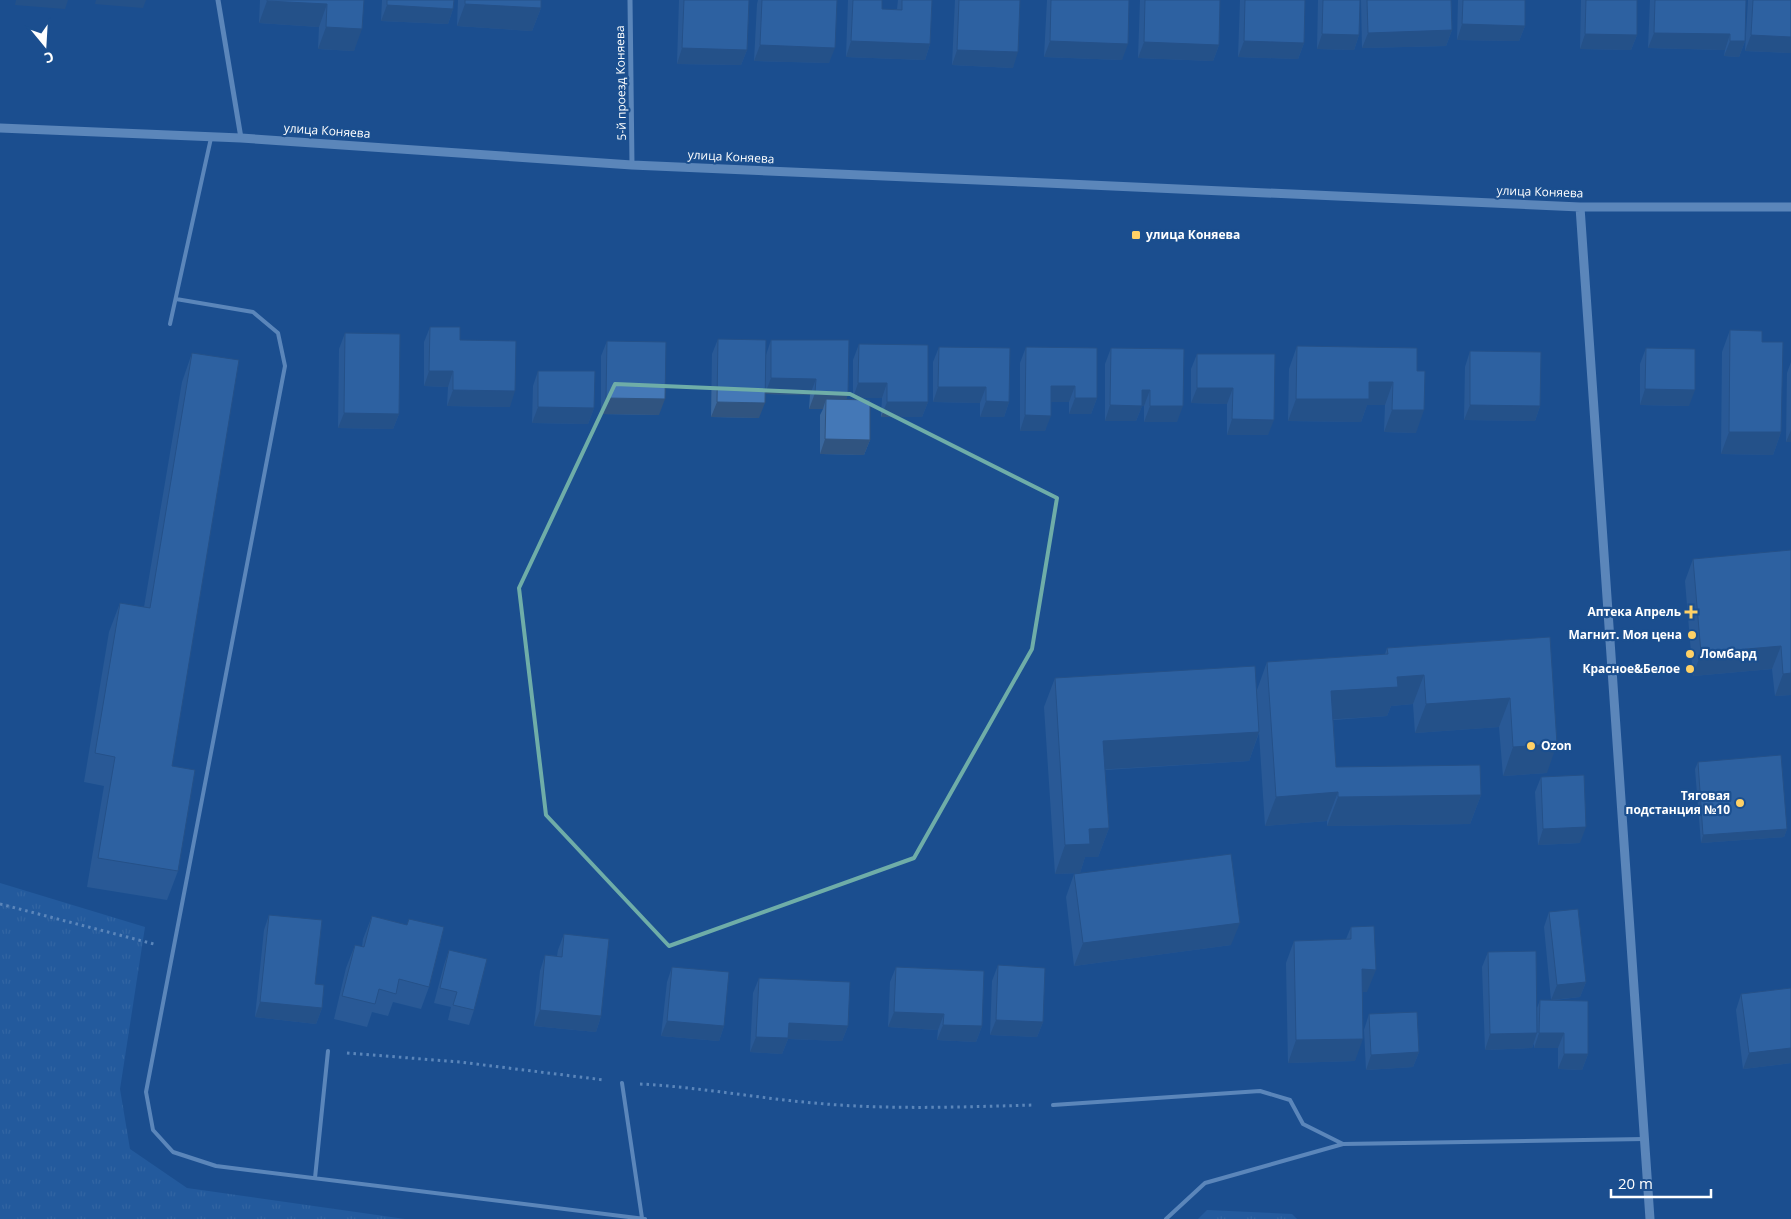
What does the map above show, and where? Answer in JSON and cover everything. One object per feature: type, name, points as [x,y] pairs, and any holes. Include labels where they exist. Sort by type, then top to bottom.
[{"type":"street","points":[[218,0],[241,138]]},
{"type":"street","name":"5-й проезд Коняева","points":[[630,0],[632,165]]},
{"type":"street","name":"улица Коняева","points":[[0,128],[241,138],[632,165],[1580,206],[1791,207]]},
{"type":"street","points":[[1580,206],[1650,1219]]},
{"type":"lane","points":[[170,324],[211,137]]},
{"type":"lane","points":[[176,299],[253,312],[278,333],[285,366],[175,949],[146,1092],[153,1130],[173,1152],[216,1166],[643,1219],[622,1083]]},
{"type":"lane","points":[[315,1178],[328,1051]]},
{"type":"lane","points":[[1053,1105],[1260,1091],[1290,1100],[1303,1124],[1343,1144]]},
{"type":"lane","points":[[1166,1219],[1205,1183],[1343,1144],[1645,1139]]},
{"type":"path","points":[[0,904],[175,949]]},
{"type":"path","points":[[328,1051],[460,1062],[622,1083],[670,1086],[815,1104],[924,1108],[1053,1105]]},
{"type":"highlighted area","points":[[615,384],[850,394],[1057,498],[1032,649],[914,858],[669,946],[546,815],[519,588]]},
{"type":"green space","points":[[0,883],[145,927],[120,1089],[130,1149],[187,1188],[405,1219],[0,1219]]},
{"type":"green space","points":[[1207,1210],[1292,1214],[1297,1219],[1198,1219]]},
{"type":"building","points":[[267,0],[364,0],[362,29],[326,27],[327,4]]},
{"type":"building","points":[[387,0],[454,0],[453,9],[387,5]]},
{"type":"building","points":[[465,0],[541,0],[541,8],[465,4]]},
{"type":"building","points":[[684,0],[749,0],[747,50],[682,48]]},
{"type":"building","points":[[762,0],[837,0],[835,48],[760,45]]},
{"type":"building","points":[[853,0],[882,0],[882,9],[902,10],[902,0],[932,0],[930,44],[851,41]]},
{"type":"building","points":[[959,0],[1020,0],[1018,52],[957,50]]},
{"type":"building","points":[[1051,0],[1129,0],[1128,44],[1050,41]]},
{"type":"building","points":[[1145,0],[1220,0],[1219,45],[1144,42]]},
{"type":"building","points":[[1245,0],[1305,0],[1304,43],[1244,41]]},
{"type":"building","points":[[1323,0],[1360,0],[1359,35],[1322,34]]},
{"type":"building","points":[[1367,0],[1451,0],[1452,30],[1368,33]]},
{"type":"building","points":[[1463,0],[1525,0],[1525,26],[1462,24]]},
{"type":"building","points":[[1586,0],[1637,0],[1637,35],[1585,34]]},
{"type":"building","points":[[1655,0],[1746,0],[1745,41],[1730,41],[1730,34],[1654,33]]},
{"type":"building","points":[[1753,0],[1791,0],[1791,37],[1751,35]]},
{"type":"building","points":[[430,327],[460,327],[460,340],[516,341],[515,391],[453,390],[453,371],[429,371]]},
{"type":"building","points":[[1730,330],[1762,331],[1762,342],[1783,342],[1781,432],[1729,432]]},
{"type":"building","points":[[345,333],[400,334],[399,414],[344,413]]},
{"type":"building","points":[[718,339],[766,340],[765,403],[717,402]]},
{"type":"building","points":[[771,340],[849,340],[848,394],[815,393],[816,379],[771,378]]},
{"type":"building","points":[[607,341],[666,342],[665,399],[606,398]]},
{"type":"building","points":[[859,344],[928,345],[928,402],[887,402],[887,383],[858,383]]},
{"type":"building","points":[[1297,346],[1417,348],[1417,371],[1425,371],[1424,410],[1392,410],[1393,382],[1369,382],[1369,399],[1296,399]]},
{"type":"building","points":[[939,347],[1010,348],[1009,402],[986,401],[986,387],[938,387]]},
{"type":"building","points":[[1026,347],[1097,348],[1097,398],[1075,398],[1075,386],[1051,386],[1051,416],[1025,415]]},
{"type":"building","points":[[1111,348],[1184,349],[1183,406],[1150,406],[1150,390],[1142,390],[1142,406],[1110,405]]},
{"type":"building","points":[[1646,348],[1695,349],[1695,390],[1645,389]]},
{"type":"building","points":[[1470,351],[1541,352],[1540,406],[1470,405]]},
{"type":"building","points":[[192,353],[239,360],[172,766],[195,770],[178,871],[98,858],[115,757],[95,753],[120,603],[150,608]]},
{"type":"building","points":[[1197,354],[1275,354],[1274,420],[1232,419],[1233,388],[1197,388]]},
{"type":"building","points":[[538,371],[595,371],[594,408],[538,407]]},
{"type":"building","points":[[826,399],[870,400],[870,440],[825,439]]},
{"type":"building","points":[[1791,550],[1791,673],[1783,674],[1781,646],[1701,653],[1693,559]]},
{"type":"building","points":[[1550,637],[1557,744],[1513,747],[1510,698],[1426,704],[1424,675],[1397,677],[1398,687],[1331,691],[1336,767],[1480,765],[1481,795],[1338,797],[1338,792],[1276,797],[1267,662],[1388,654],[1387,648]]},
{"type":"building","points":[[1255,666],[1259,732],[1103,741],[1109,828],[1089,829],[1090,844],[1065,845],[1055,678]]},
{"type":"building","name":"Тяговая подстанция №10","points":[[1781,755],[1787,829],[1703,835],[1698,762]]},
{"type":"building","points":[[1584,775],[1586,827],[1543,829],[1541,777]]},
{"type":"building","points":[[1231,854],[1240,923],[1083,943],[1074,874]]},
{"type":"building","points":[[1578,909],[1586,982],[1557,985],[1549,912]]},
{"type":"building","points":[[269,915],[322,920],[315,984],[324,985],[322,1008],[260,1002]]},
{"type":"building","points":[[372,916],[407,925],[409,919],[444,927],[429,987],[399,979],[396,994],[379,989],[375,1004],[342,996],[355,945],[364,947]]},
{"type":"building","points":[[1374,926],[1376,970],[1362,969],[1363,1039],[1296,1040],[1294,941],[1351,939],[1351,927]]},
{"type":"building","points":[[564,934],[609,939],[601,1016],[540,1010],[545,955],[562,957]]},
{"type":"building","points":[[449,950],[487,959],[474,1010],[453,1005],[457,992],[440,988]]},
{"type":"building","points":[[1536,951],[1537,1033],[1490,1034],[1488,952]]},
{"type":"building","points":[[998,965],[1045,968],[1043,1022],[996,1020]]},
{"type":"building","points":[[672,967],[729,972],[724,1026],[667,1021]]},
{"type":"building","points":[[896,967],[984,971],[982,1026],[943,1025],[944,1014],[894,1012]]},
{"type":"building","points":[[759,978],[850,982],[848,1026],[789,1023],[788,1038],[756,1037]]},
{"type":"building","points":[[1791,988],[1791,1048],[1749,1053],[1741,994]]},
{"type":"building","points":[[1540,1000],[1588,1001],[1588,1054],[1564,1054],[1564,1033],[1539,1033]]},
{"type":"building","points":[[1417,1012],[1419,1052],[1371,1055],[1369,1014]]},
{"type":"place","name":"улица Коняева","points":[[1136,235]]},
{"type":"place","name":"Аптека Апрель","points":[[1691,612]]},
{"type":"place","name":"Магнит. Моя цена","points":[[1692,635]]},
{"type":"place","name":"Ломбард","points":[[1690,654]]},
{"type":"place","name":"Красное&Белое","points":[[1690,669]]},
{"type":"place","name":"Ozon","points":[[1531,746]]},
{"type":"place","name":"Тяговая подстанция №10","points":[[1740,803]]}]
